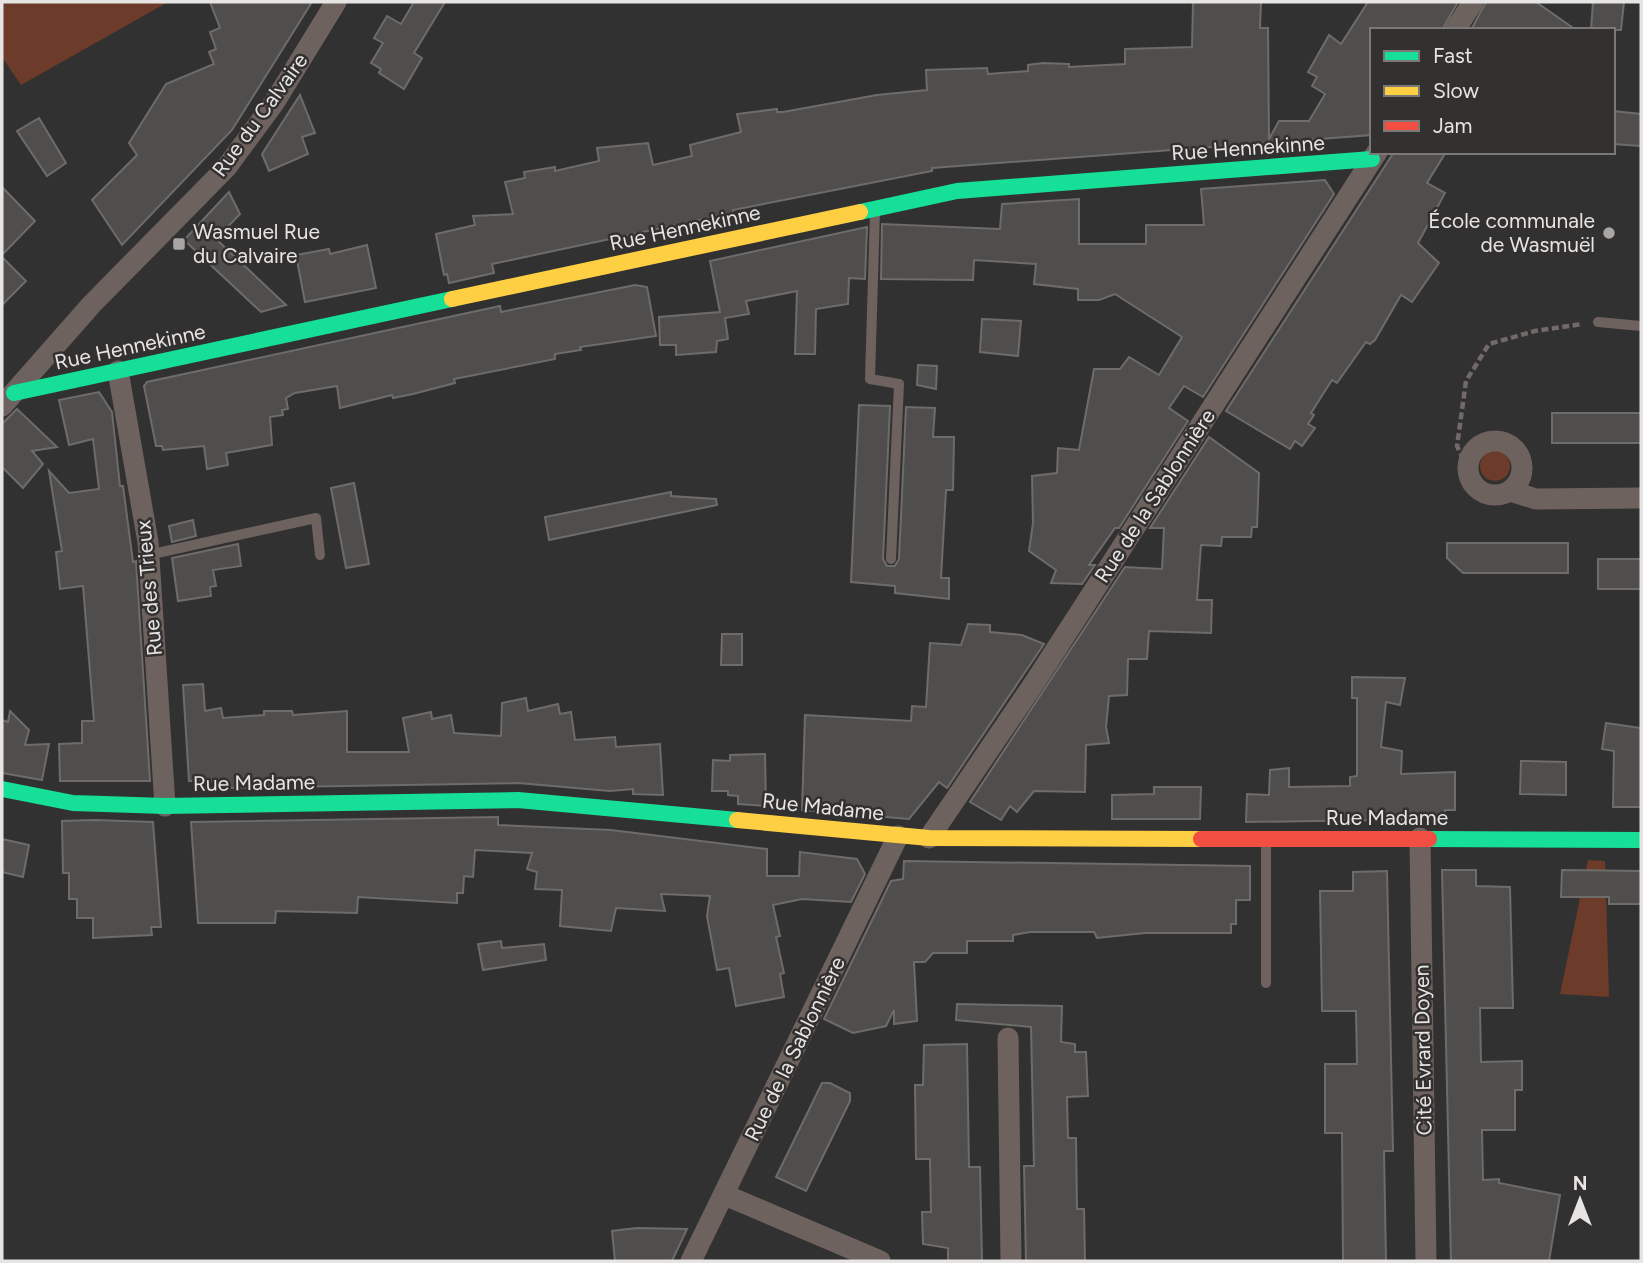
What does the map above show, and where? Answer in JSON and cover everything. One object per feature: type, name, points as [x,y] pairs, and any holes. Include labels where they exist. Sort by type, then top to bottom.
[{"type":"street","name":"Rue du Calvaire","points":[[8,400],[92,303],[226,167],[274,103],[337,2]]},
{"type":"street","points":[[1456,28],[1473,2]]},
{"type":"street","name":"Rue Hennekinne","points":[[8,400],[118,371],[957,191],[1374,156]]},
{"type":"street","name":"Rue de la Sablonnière","points":[[929,838],[1035,682],[1374,156]]},
{"type":"street","name":"Rue des Trieux","points":[[118,371],[148,555],[165,806]]},
{"type":"street","points":[[1510,491],[1517,484],[1522,467],[1520,458],[1507,444],[1489,442],[1480,446],[1474,452],[1468,470],[1470,479],[1483,492],[1492,495],[1510,491],[1536,499],[1641,498]]},
{"type":"street","name":"Rue Madame","points":[[2,789],[73,803],[165,806],[518,800],[609,806],[929,838],[1641,839]]},
{"type":"street","name":"Rue de la Sablonnière","points":[[691,1261],[898,836]]},
{"type":"street","name":"Cité Evrard Doyen","points":[[1420,838],[1426,1261]]},
{"type":"street","points":[[1008,1038],[1012,1261]]},
{"type":"street","points":[[725,1195],[880,1261]]},
{"type":"lane","points":[[875,208],[870,379],[899,384],[891,559]]},
{"type":"lane","points":[[1598,322],[1641,326]]},
{"type":"lane","points":[[148,555],[316,518],[320,555]]},
{"type":"lane","points":[[1266,839],[1266,982]]},
{"type":"path","points":[[1468,470],[1457,446],[1466,381],[1489,344],[1535,331],[1598,322]]},
{"type":"shaded area","points":[[2,2],[168,2],[21,85],[2,57]]},
{"type":"shaded area","points":[[1495,451],[1506,455],[1510,466],[1506,477],[1495,481],[1484,477],[1480,466],[1484,455]]},
{"type":"shaded area","points":[[1588,860],[1605,861],[1609,997],[1560,994]]},
{"type":"building","points":[[210,2],[312,2],[232,130],[122,245],[92,200],[137,155],[129,143],[166,84],[214,64],[209,52],[216,49],[210,32],[220,28]]},
{"type":"building","points":[[414,2],[445,2],[414,53],[422,58],[404,89],[379,73],[381,69],[371,63],[383,43],[374,38],[387,16],[401,24]]},
{"type":"building","points":[[1193,2],[1261,2],[1260,28],[1268,28],[1269,139],[1279,121],[1309,121],[1325,94],[1312,86],[1317,77],[1308,72],[1329,35],[1341,44],[1368,2],[1458,2],[1443,28],[1370,28],[1370,135],[932,168],[932,171],[733,210],[733,213],[492,264],[494,273],[449,283],[447,274],[444,275],[436,234],[475,225],[473,216],[513,214],[505,182],[525,178],[524,172],[555,167],[555,171],[599,161],[597,148],[648,143],[653,165],[692,156],[690,145],[741,132],[737,114],[777,109],[777,112],[783,112],[877,95],[927,90],[926,70],[987,68],[988,74],[1028,71],[1028,65],[1043,63],[1069,64],[1069,67],[1125,64],[1125,49],[1192,47]]},
{"type":"building","points":[[1486,2],[1536,2],[1573,28],[1472,28]]},
{"type":"building","points":[[1593,2],[1624,2],[1621,30],[1591,28]]},
{"type":"building","points":[[300,95],[315,133],[302,137],[308,154],[269,171],[262,154]]},
{"type":"building","points":[[1615,111],[1641,114],[1641,146],[1615,144]]},
{"type":"building","points":[[39,118],[66,163],[47,176],[17,131]]},
{"type":"building","points":[[1393,154],[1445,154],[1427,183],[1445,193],[1418,243],[1439,263],[1412,302],[1401,295],[1375,340],[1370,344],[1366,342],[1337,383],[1332,380],[1311,413],[1314,415],[1308,424],[1315,428],[1302,446],[1295,441],[1290,449],[1226,411]]},
{"type":"building","points":[[1325,180],[1334,194],[1203,397],[1184,386],[1169,408],[1188,421],[1119,528],[1115,528],[1089,565],[1095,565],[1082,584],[1051,583],[1056,570],[1029,551],[1033,523],[1032,476],[1057,473],[1058,448],[1079,450],[1094,369],[1120,369],[1129,357],[1159,375],[1182,337],[1115,294],[1099,300],[1078,300],[1078,289],[1034,284],[1036,264],[974,260],[973,280],[881,279],[882,224],[1000,229],[1002,204],[1079,199],[1079,244],[1146,244],[1146,225],[1204,225],[1201,189]]},
{"type":"building","points":[[2,187],[35,221],[2,255]]},
{"type":"building","points":[[229,192],[240,214],[216,239],[286,305],[261,312],[184,240]]},
{"type":"building","points":[[867,227],[865,279],[849,278],[848,304],[816,309],[815,354],[795,354],[797,291],[746,301],[749,314],[725,318],[728,339],[717,341],[716,352],[676,355],[676,345],[660,345],[659,317],[720,312],[710,261]]},
{"type":"building","points":[[367,245],[376,288],[305,302],[296,255],[329,249],[330,254]]},
{"type":"building","points":[[2,257],[26,281],[2,305]]},
{"type":"building","points":[[635,285],[647,287],[656,336],[580,347],[581,350],[555,354],[555,359],[454,379],[455,383],[413,394],[393,398],[392,395],[340,408],[337,386],[295,393],[286,398],[288,409],[282,410],[283,415],[270,417],[272,445],[226,453],[228,465],[207,469],[204,446],[163,450],[162,446],[156,446],[144,386],[147,382],[500,306],[501,312]]},
{"type":"building","points":[[982,319],[1021,321],[1018,356],[980,352]]},
{"type":"building","points":[[918,365],[937,366],[936,389],[917,385]]},
{"type":"building","points":[[99,392],[112,412],[120,486],[123,486],[133,562],[136,561],[150,781],[60,781],[59,744],[82,743],[82,721],[94,721],[83,586],[60,589],[56,552],[62,551],[49,471],[69,493],[99,489],[93,439],[69,445],[59,400]]},
{"type":"building","points":[[859,405],[890,406],[883,559],[887,566],[895,566],[899,559],[906,407],[935,408],[933,437],[954,437],[953,490],[946,490],[941,578],[949,578],[949,599],[895,593],[895,586],[851,582]]},
{"type":"building","points":[[17,409],[57,447],[32,451],[43,464],[23,488],[2,467],[2,424]]},
{"type":"building","points":[[1552,413],[1641,413],[1641,443],[1552,443]]},
{"type":"building","points":[[1209,437],[1259,473],[1257,527],[1252,527],[1251,537],[1222,537],[1221,546],[1201,545],[1197,600],[1212,600],[1211,633],[1149,631],[1147,659],[1128,659],[1127,695],[1109,696],[1106,727],[1109,743],[1086,745],[1085,792],[1034,791],[1017,812],[1010,806],[1001,820],[970,802],[1125,567],[1162,569],[1164,528],[1150,528]]},
{"type":"building","points":[[354,483],[369,564],[346,568],[331,488]]},
{"type":"building","points":[[671,492],[671,496],[716,499],[717,505],[549,540],[545,517]]},
{"type":"building","points":[[193,520],[196,536],[172,542],[169,526]]},
{"type":"building","points":[[1447,543],[1568,543],[1568,573],[1463,573],[1447,558]]},
{"type":"building","points":[[238,544],[241,566],[213,570],[216,586],[210,587],[211,596],[178,601],[172,558]]},
{"type":"building","points":[[1598,559],[1641,559],[1641,589],[1598,589]]},
{"type":"building","points":[[968,624],[990,625],[990,632],[1022,635],[1044,644],[947,788],[939,782],[909,819],[802,810],[805,715],[911,721],[912,706],[926,707],[930,643],[961,645]]},
{"type":"building","points":[[722,634],[742,634],[742,665],[721,665]]},
{"type":"building","points":[[1352,677],[1405,678],[1400,705],[1386,702],[1381,747],[1402,751],[1401,774],[1455,772],[1455,810],[1445,810],[1445,819],[1246,822],[1247,794],[1269,795],[1270,770],[1289,768],[1289,787],[1350,786],[1350,777],[1357,776],[1357,698],[1352,698]]},
{"type":"building","points":[[203,684],[205,711],[221,708],[223,718],[264,715],[264,711],[292,711],[293,715],[347,711],[347,752],[409,752],[403,718],[431,712],[432,719],[451,715],[454,733],[501,736],[502,703],[526,698],[528,711],[558,704],[560,714],[571,712],[575,740],[615,737],[616,747],[660,744],[663,795],[633,794],[633,789],[610,791],[518,783],[226,788],[225,781],[189,781],[183,685]]},
{"type":"building","points":[[10,711],[29,730],[25,745],[49,744],[42,780],[2,773],[2,720],[8,722]]},
{"type":"building","points":[[1606,723],[1641,728],[1641,807],[1613,807],[1614,751],[1602,749]]},
{"type":"building","points":[[765,754],[766,806],[738,804],[738,796],[728,795],[728,791],[712,791],[713,760],[730,761],[730,755]]},
{"type":"building","points":[[1521,761],[1566,762],[1566,795],[1520,794]]},
{"type":"building","points":[[1154,787],[1201,787],[1200,819],[1112,819],[1112,795],[1154,794]]},
{"type":"building","points":[[498,817],[498,825],[611,830],[767,849],[767,876],[799,876],[800,852],[857,859],[865,874],[851,902],[802,899],[773,905],[780,936],[776,937],[784,973],[780,974],[784,997],[736,1006],[729,968],[717,970],[707,916],[710,896],[661,894],[665,911],[616,908],[611,931],[560,926],[562,890],[535,889],[537,872],[527,869],[532,853],[475,850],[473,877],[464,876],[463,893],[457,893],[457,903],[358,897],[357,913],[276,911],[275,923],[198,923],[191,822]]},
{"type":"building","points":[[62,821],[153,822],[161,927],[151,927],[152,935],[93,938],[93,918],[77,918],[77,899],[69,899],[69,873],[63,873]]},
{"type":"building","points":[[2,839],[29,845],[23,877],[2,872]]},
{"type":"building","points":[[904,861],[1250,866],[1250,900],[1236,900],[1236,924],[1231,924],[1231,933],[1145,933],[1097,938],[1094,932],[1030,932],[1013,935],[1013,941],[967,941],[967,953],[933,953],[925,962],[914,962],[917,1021],[894,1024],[894,1010],[886,1026],[853,1033],[824,1019],[891,881],[903,879]]},
{"type":"building","points":[[1442,870],[1476,870],[1476,886],[1510,887],[1513,1008],[1480,1008],[1481,1062],[1522,1061],[1522,1090],[1515,1090],[1515,1130],[1482,1130],[1483,1180],[1499,1179],[1499,1183],[1560,1195],[1549,1261],[1451,1261]]},
{"type":"building","points":[[1562,870],[1641,871],[1641,904],[1609,904],[1609,897],[1561,897]]},
{"type":"building","points":[[1387,871],[1393,1151],[1384,1151],[1386,1261],[1343,1261],[1342,1133],[1325,1133],[1325,1064],[1357,1064],[1356,1011],[1322,1011],[1320,891],[1353,891],[1353,872]]},
{"type":"building","points":[[501,941],[502,948],[544,944],[546,960],[483,970],[478,944]]},
{"type":"building","points":[[957,1004],[1062,1006],[1061,1042],[1075,1044],[1075,1052],[1086,1052],[1088,1096],[1067,1097],[1068,1138],[1076,1138],[1077,1209],[1084,1209],[1085,1261],[1026,1261],[1024,1166],[1034,1166],[1031,1027],[956,1020]]},
{"type":"building","points":[[967,1044],[969,1167],[980,1167],[982,1261],[948,1261],[948,1248],[923,1244],[922,1212],[931,1212],[930,1159],[916,1159],[915,1085],[923,1085],[924,1045]]},
{"type":"building","points":[[822,1083],[830,1083],[850,1093],[850,1101],[806,1191],[776,1177]]},
{"type":"building","points":[[637,1228],[687,1229],[672,1261],[615,1261],[612,1231]]},
{"type":"traffic: fast","points":[[860,212],[957,191],[1372,159]]},
{"type":"traffic: fast","points":[[14,393],[452,299]]},
{"type":"traffic: fast","points":[[2,789],[73,803],[165,806],[518,800],[737,820]]},
{"type":"traffic: fast","points":[[1429,839],[1641,840]]},
{"type":"traffic: slow","points":[[452,299],[860,212]]},
{"type":"traffic: slow","points":[[737,820],[929,838],[1201,839]]},
{"type":"traffic: jam","points":[[1201,839],[1429,839]]},
{"type":"place","name":"École communale de Wasmuël","points":[[1609,233]]},
{"type":"place","name":"Wasmuel Rue du Calvaire","points":[[179,244]]}]
